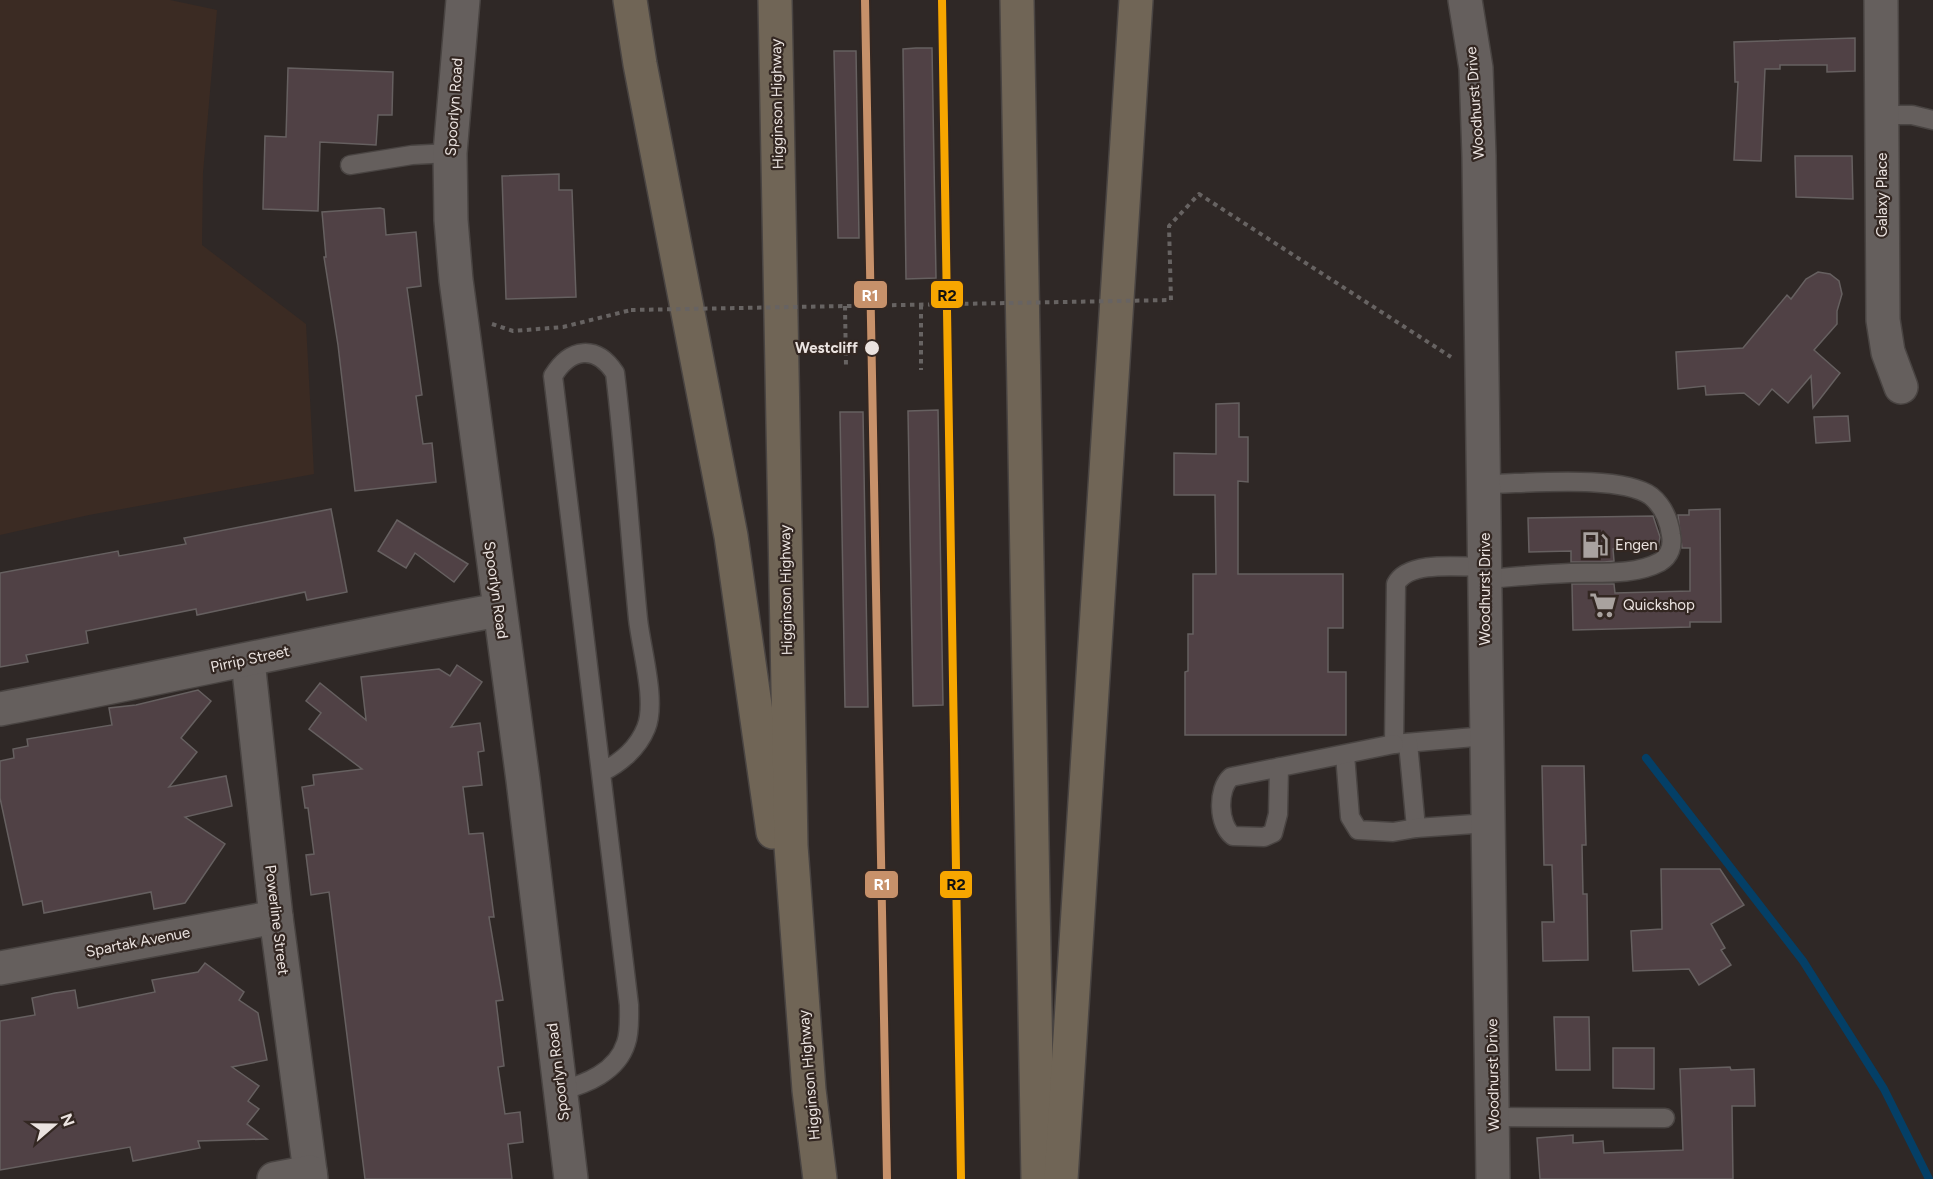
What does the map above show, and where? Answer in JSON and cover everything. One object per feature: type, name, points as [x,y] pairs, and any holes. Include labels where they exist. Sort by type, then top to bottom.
[{"type":"highway","points":[[630,0],[640,64],[731,536],[809,1090]]},
{"type":"highway","name":"Higginson Highway","points":[[775,0],[791,846],[809,1090],[820,1179]]},
{"type":"highway","points":[[1017,0],[1038,1179]]},
{"type":"highway","points":[[1061,1179],[1141,9]]},
{"type":"street","name":"Spoorlyn Road","points":[[463,0],[450,153],[451,220],[460,320],[571,1179]]},
{"type":"street","name":"Woodhurst Drive","points":[[1465,0],[1476,68],[1484,402],[1486,736],[1494,1179]]},
{"type":"street","name":"Galaxy Place","points":[[1881,0],[1882,320],[1888,352],[1901,387]]},
{"type":"street","name":"Pirrip Street","points":[[0,709],[248,661],[335,639],[499,610]]},
{"type":"street","name":"Powerline Street","points":[[248,661],[276,917],[310,1176]]},
{"type":"street","name":"Spartak Avenue","points":[[0,968],[276,917]]},
{"type":"street","points":[[274,1179],[310,1176]]},
{"type":"lane","points":[[1882,115],[1912,115],[1933,120]]},
{"type":"lane","points":[[350,165],[412,155],[450,153]]},
{"type":"lane","points":[[560,1091],[581,1085],[603,1074],[618,1059],[627,1043],[629,1005],[553,376],[561,363],[579,353],[593,353],[609,365],[615,373],[639,621],[650,708],[647,727],[635,747],[615,765],[602,771]]},
{"type":"lane","points":[[1416,828],[1401,743],[1396,585],[1400,578],[1416,569],[1484,573],[1624,571],[1647,567],[1666,557],[1672,544],[1669,522],[1659,504],[1651,496],[1633,488],[1579,483],[1485,484]]},
{"type":"lane","points":[[1279,767],[1401,743],[1486,736]]},
{"type":"lane","points":[[1345,754],[1350,817],[1358,830],[1393,832],[1416,828],[1489,823]]},
{"type":"lane","points":[[1494,1117],[1665,1118]]},
{"type":"path","points":[[460,320],[494,325],[513,331],[563,327],[631,310],[1171,300],[1169,226],[1199,194],[1452,358],[1484,402]]},
{"type":"path","points":[[921,305],[921,370]]},
{"type":"path","points":[[845,306],[846,366]]},
{"type":"shaded area","points":[[0,0],[170,0],[217,10],[203,173],[202,245],[306,324],[314,474],[89,515],[0,535]]},
{"type":"building","points":[[1855,38],[1855,71],[1827,72],[1827,65],[1780,65],[1780,69],[1765,69],[1761,161],[1734,160],[1738,82],[1735,82],[1734,42]]},
{"type":"building","points":[[932,48],[936,278],[906,279],[903,49]]},
{"type":"building","points":[[834,51],[856,51],[859,238],[838,238]]},
{"type":"building","points":[[288,68],[393,72],[392,115],[378,115],[376,145],[320,142],[318,211],[263,209],[265,136],[286,137]]},
{"type":"building","points":[[1795,156],[1852,156],[1853,199],[1796,197]]},
{"type":"building","points":[[559,174],[559,190],[572,190],[576,297],[506,299],[502,176]]},
{"type":"building","points":[[384,209],[386,235],[416,232],[421,286],[407,288],[422,395],[416,396],[423,444],[432,443],[436,482],[355,491],[338,345],[324,257],[326,257],[322,212]]},
{"type":"building","points":[[1818,272],[1830,274],[1839,281],[1842,294],[1837,311],[1837,324],[1814,350],[1840,373],[1813,408],[1811,376],[1788,403],[1772,389],[1759,405],[1744,393],[1706,395],[1705,386],[1678,389],[1676,352],[1743,348],[1787,295],[1791,299],[1806,279]]},
{"type":"building","points":[[1239,403],[1239,437],[1248,437],[1248,482],[1238,481],[1238,574],[1343,574],[1343,628],[1328,628],[1328,672],[1346,672],[1346,735],[1185,735],[1185,672],[1188,671],[1188,634],[1193,634],[1193,574],[1216,574],[1215,495],[1174,495],[1174,453],[1216,454],[1216,404]]},
{"type":"building","points":[[938,410],[943,705],[913,706],[908,411]]},
{"type":"building","points":[[840,412],[863,412],[868,707],[845,707]]},
{"type":"building","points":[[1848,416],[1850,441],[1816,443],[1814,417]]},
{"type":"building","points":[[331,509],[347,592],[307,600],[305,592],[197,615],[196,609],[86,631],[88,643],[26,655],[28,662],[0,667],[0,573],[118,551],[119,556],[186,544],[184,538]]},
{"type":"building","points":[[1720,509],[1721,622],[1690,622],[1690,627],[1573,630],[1572,584],[1614,584],[1615,593],[1690,591],[1690,548],[1682,548],[1678,515],[1689,515],[1689,510]]},
{"type":"building","points":[[1653,516],[1660,537],[1658,549],[1613,549],[1614,561],[1604,562],[1571,562],[1571,551],[1529,552],[1528,518]]},
{"type":"building","points":[[397,520],[468,564],[454,582],[415,553],[406,568],[378,551]]},
{"type":"building","points":[[457,665],[482,682],[451,727],[480,723],[484,751],[478,752],[482,785],[463,787],[469,834],[483,833],[494,917],[489,917],[503,1000],[496,1001],[504,1066],[498,1067],[505,1114],[520,1112],[523,1142],[508,1144],[512,1179],[365,1179],[329,892],[311,895],[306,855],[314,854],[308,808],[305,808],[302,787],[314,785],[313,775],[362,769],[309,729],[321,713],[306,701],[320,683],[366,720],[361,677],[439,669],[450,676]]},
{"type":"building","points":[[198,690],[211,701],[181,738],[197,752],[169,787],[226,776],[232,806],[185,817],[225,844],[185,903],[154,909],[151,892],[44,913],[42,901],[23,905],[0,798],[0,761],[14,758],[13,749],[28,746],[27,739],[112,725],[109,708],[136,705]]},
{"type":"building","points":[[1542,766],[1584,766],[1586,845],[1582,845],[1583,894],[1587,894],[1588,960],[1543,961],[1542,922],[1554,922],[1552,865],[1544,865]]},
{"type":"building","points":[[1661,869],[1720,869],[1744,905],[1711,924],[1725,948],[1721,950],[1731,965],[1699,985],[1689,969],[1633,971],[1631,931],[1662,929]]},
{"type":"building","points":[[205,963],[244,992],[239,1000],[258,1013],[267,1060],[232,1067],[259,1086],[248,1101],[259,1109],[247,1124],[267,1139],[198,1141],[200,1148],[133,1161],[130,1147],[0,1170],[0,1021],[35,1015],[32,998],[55,993],[75,990],[78,1008],[155,992],[152,980],[198,972]]},
{"type":"building","points":[[1554,1017],[1589,1017],[1590,1070],[1556,1070]]},
{"type":"building","points":[[1613,1048],[1654,1048],[1654,1089],[1613,1088]]},
{"type":"building","points":[[1730,1067],[1731,1070],[1754,1069],[1755,1106],[1732,1106],[1733,1179],[1540,1179],[1537,1138],[1573,1135],[1573,1143],[1603,1141],[1604,1153],[1683,1150],[1680,1069]]},
{"type":"waterway","points":[[1646,758],[1803,961],[1884,1089],[1929,1179]]},
{"type":"transit line","name":"R1","points":[[865,0],[887,1179]]},
{"type":"transit line","name":"R2","points":[[942,0],[961,1179]]},
{"type":"place","name":"Westcliff","points":[[872,348]]},
{"type":"place","name":"Engen","points":[[1595,545]]},
{"type":"place","name":"Quickshop","points":[[1603,605]]}]
